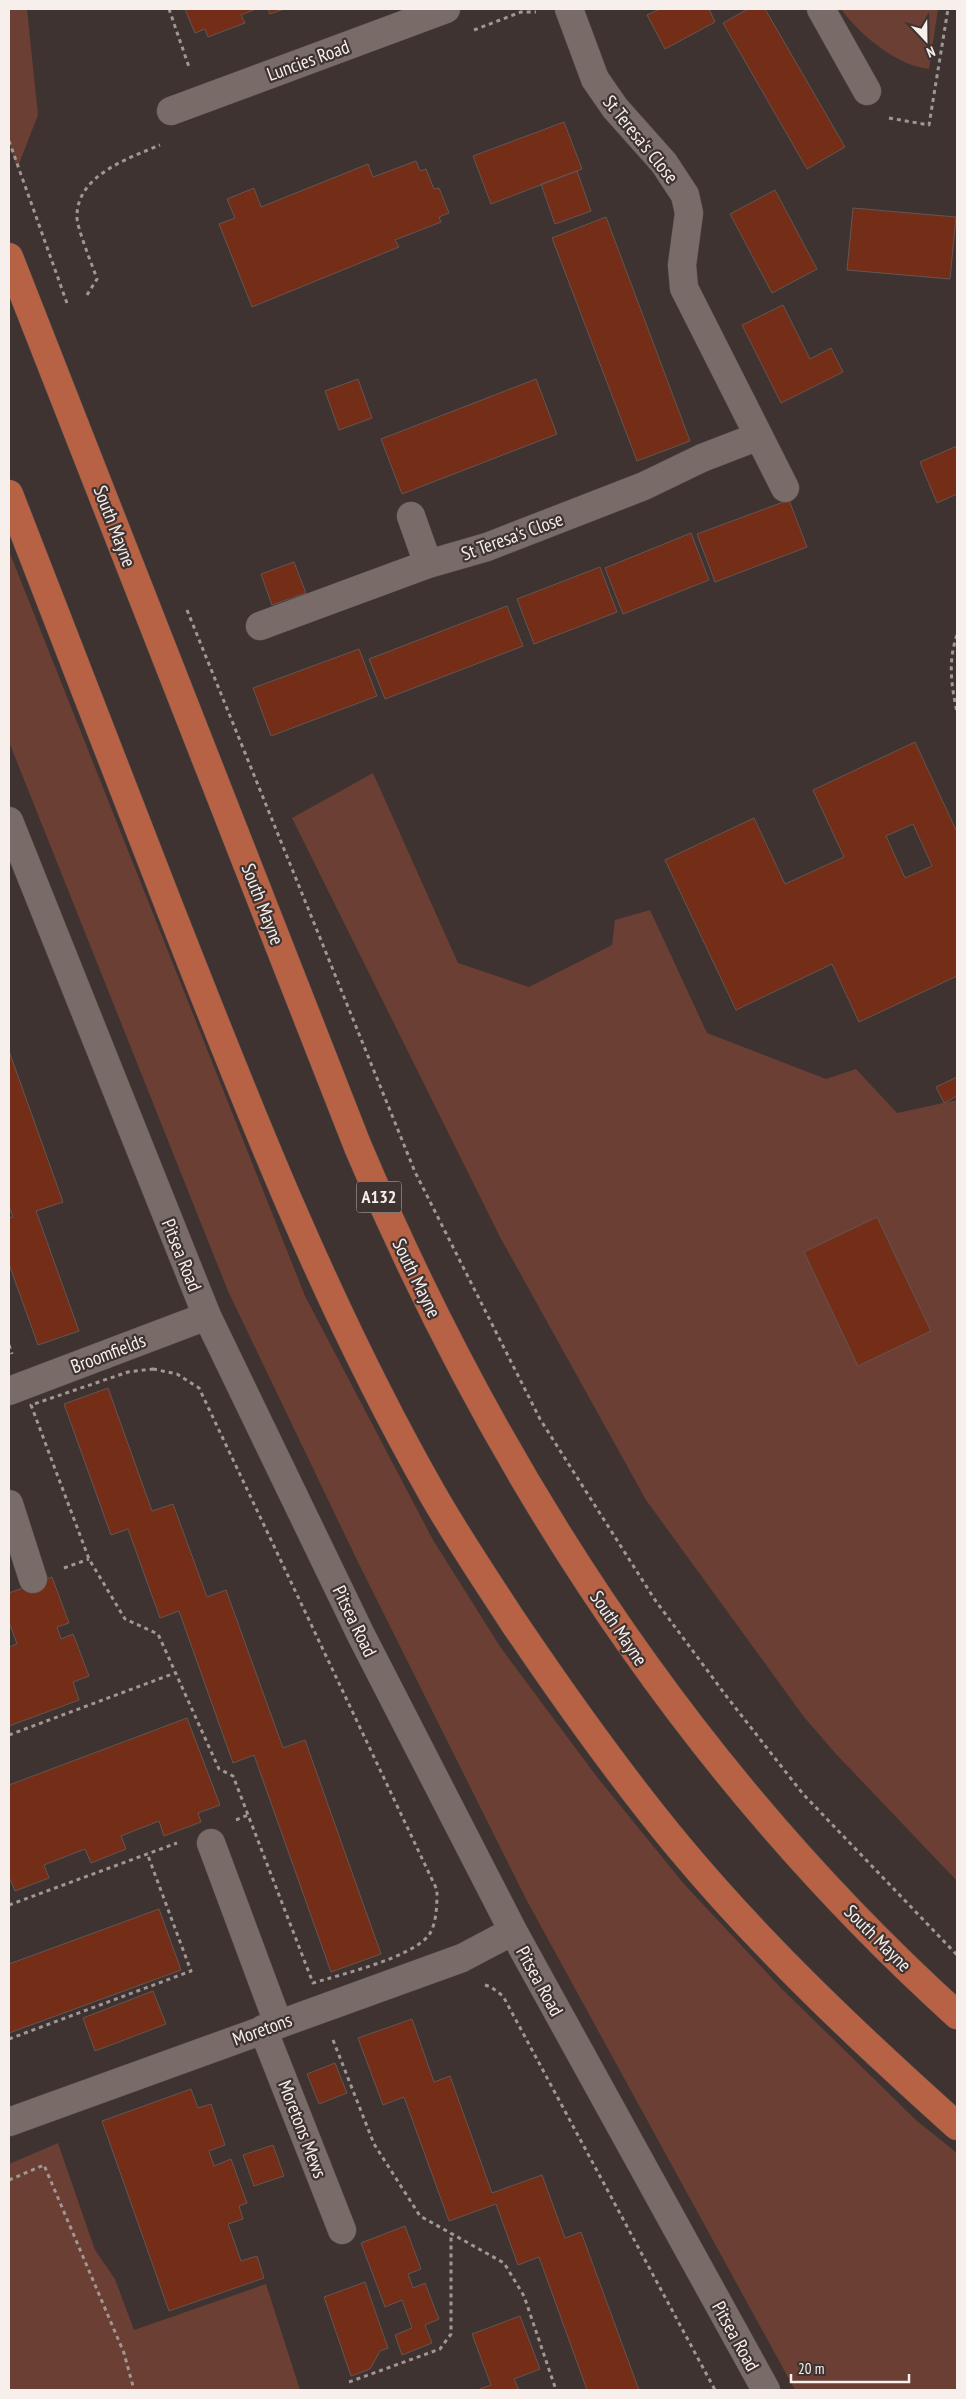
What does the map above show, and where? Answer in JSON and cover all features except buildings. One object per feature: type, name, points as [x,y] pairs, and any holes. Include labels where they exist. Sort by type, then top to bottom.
[{"type":"main road","name":"South Mayne","points":[[9,257],[388,1220],[485,1413],[541,1510],[599,1599],[653,1677],[724,1768],[799,1858],[885,1946],[957,2015]]},
{"type":"main road","points":[[9,494],[218,1033],[327,1286],[432,1494],[492,1589],[559,1689],[627,1782],[682,1850],[831,2010],[957,2126]]},
{"type":"street","name":"Luncies Road","points":[[171,111],[446,9]]},
{"type":"street","name":"St Teresa's Close","points":[[569,9],[594,79],[615,108],[664,163],[685,195],[689,213],[682,265],[684,288],[785,488]]},
{"type":"street","points":[[821,9],[867,91]]},
{"type":"street","name":"St Teresa's Close","points":[[260,626],[428,564],[487,547],[644,486],[702,458],[759,436]]},
{"type":"street","points":[[411,516],[428,564]]},
{"type":"street","name":"Pitsea Road","points":[[9,821],[207,1316],[361,1635],[513,1931],[766,2390]]},
{"type":"street","name":"Broomfields","points":[[9,1391],[207,1316]]},
{"type":"street","points":[[9,1504],[33,1579]]},
{"type":"street","name":"Moretons Mews","points":[[211,1842],[271,2026],[342,2230]]},
{"type":"street","name":"Moretons","points":[[9,2122],[462,1958],[513,1931]]},
{"type":"path","points":[[169,9],[190,70]]},
{"type":"path","points":[[467,33],[521,12],[530,11],[543,16]]},
{"type":"path","points":[[9,141],[71,314]]},
{"type":"path","points":[[87,295],[97,279],[76,217],[84,192],[102,174],[167,142]]},
{"type":"path","points":[[186,606],[415,1172],[540,1419],[655,1600],[727,1698],[803,1794],[957,1955]]},
{"type":"path","points":[[957,635],[951,653],[953,693],[957,712]]},
{"type":"path","points":[[153,1369],[176,1374],[199,1388],[437,1890],[437,1909],[429,1934],[409,1952],[313,1983],[233,1776],[219,1769],[175,1673],[158,1634],[125,1619],[89,1559],[31,1405],[128,1372],[153,1369]]},
{"type":"path","points":[[9,1735],[175,1673]]},
{"type":"path","points":[[9,1905],[182,1841]]},
{"type":"path","points":[[9,2039],[191,1971],[147,1853]]},
{"type":"path","points":[[477,1983],[491,1987],[503,1996],[715,2390]]},
{"type":"path","points":[[331,2035],[374,2144],[420,2216],[504,2263],[524,2296],[556,2390]]},
{"type":"path","points":[[9,2180],[44,2165],[124,2354],[134,2390]]},
{"type":"path","points":[[349,2382],[440,2349],[451,2334],[451,2233]]},
{"type":"shaded area","points":[[9,9],[27,9],[38,115],[17,169],[9,141]]},
{"type":"shaded area","points":[[841,9],[938,9],[929,69],[904,62],[880,47],[868,38]]},
{"type":"shaded area","points":[[9,551],[305,1296],[433,1540],[501,1648],[597,1777],[684,1884],[782,1989],[917,2121],[957,2153],[957,2390],[795,2390],[527,1901],[355,1556],[228,1291],[9,742]]},
{"type":"shaded area","points":[[373,773],[458,963],[529,987],[612,945],[615,920],[650,910],[707,1033],[826,1079],[856,1069],[897,1113],[957,1100],[957,1881],[836,1754],[804,1717],[646,1500],[500,1237],[292,818]]},
{"type":"shaded area","points":[[58,2143],[95,2250],[115,2279],[134,2330],[266,2284],[300,2390],[9,2390],[9,2164]]}]
